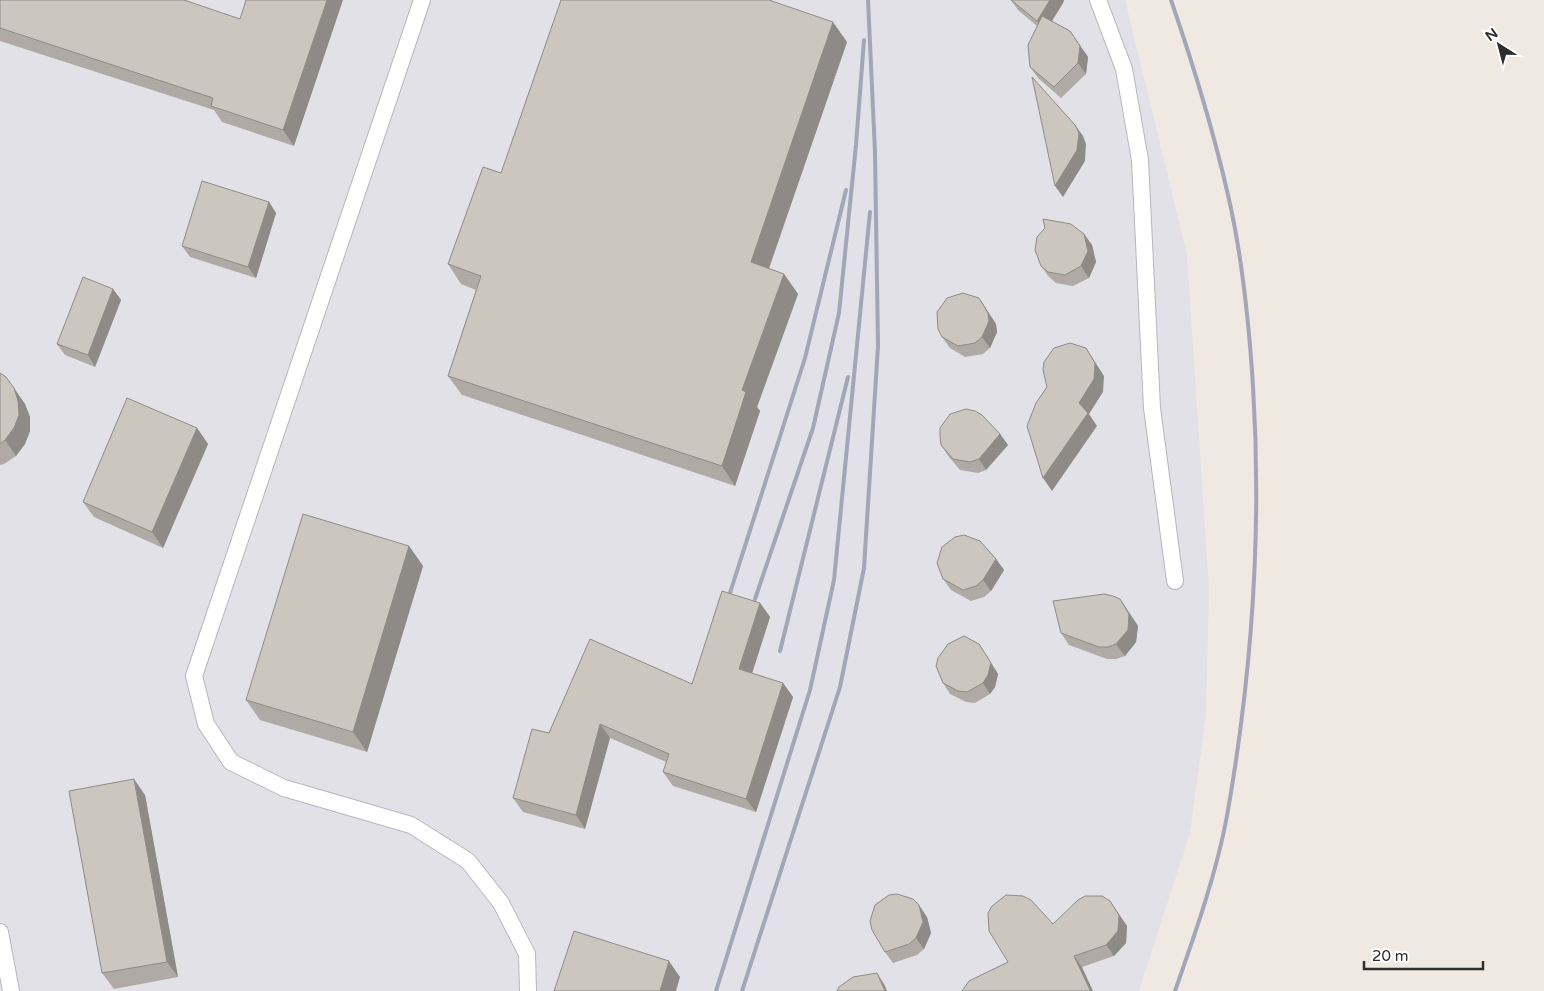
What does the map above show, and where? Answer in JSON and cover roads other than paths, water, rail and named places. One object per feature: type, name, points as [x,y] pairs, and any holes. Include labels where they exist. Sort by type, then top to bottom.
[{"type":"lane","points":[[422,0],[194,676],[206,724],[232,762],[284,788],[411,825],[468,861],[501,903],[528,954],[528,991]]},
{"type":"lane","points":[[1098,0],[1124,69],[1140,160],[1152,408],[1175,581]]},
{"type":"lane","points":[[0,932],[11,991]]},
{"type":"railway","points":[[742,991],[840,687],[864,568],[878,346],[875,152],[868,0]]},
{"type":"railway","points":[[1171,0],[1209,121],[1228,195],[1237,241],[1247,314],[1253,386],[1256,494],[1253,602],[1249,656],[1236,763],[1227,816],[1211,882],[1175,991]]},
{"type":"railway","points":[[755,599],[813,428],[839,313],[856,145],[864,40]]},
{"type":"railway","points":[[730,593],[805,358],[846,190]]},
{"type":"railway","points":[[716,991],[810,690],[834,580],[870,212]]},
{"type":"railway","points":[[780,651],[848,377]]}]
